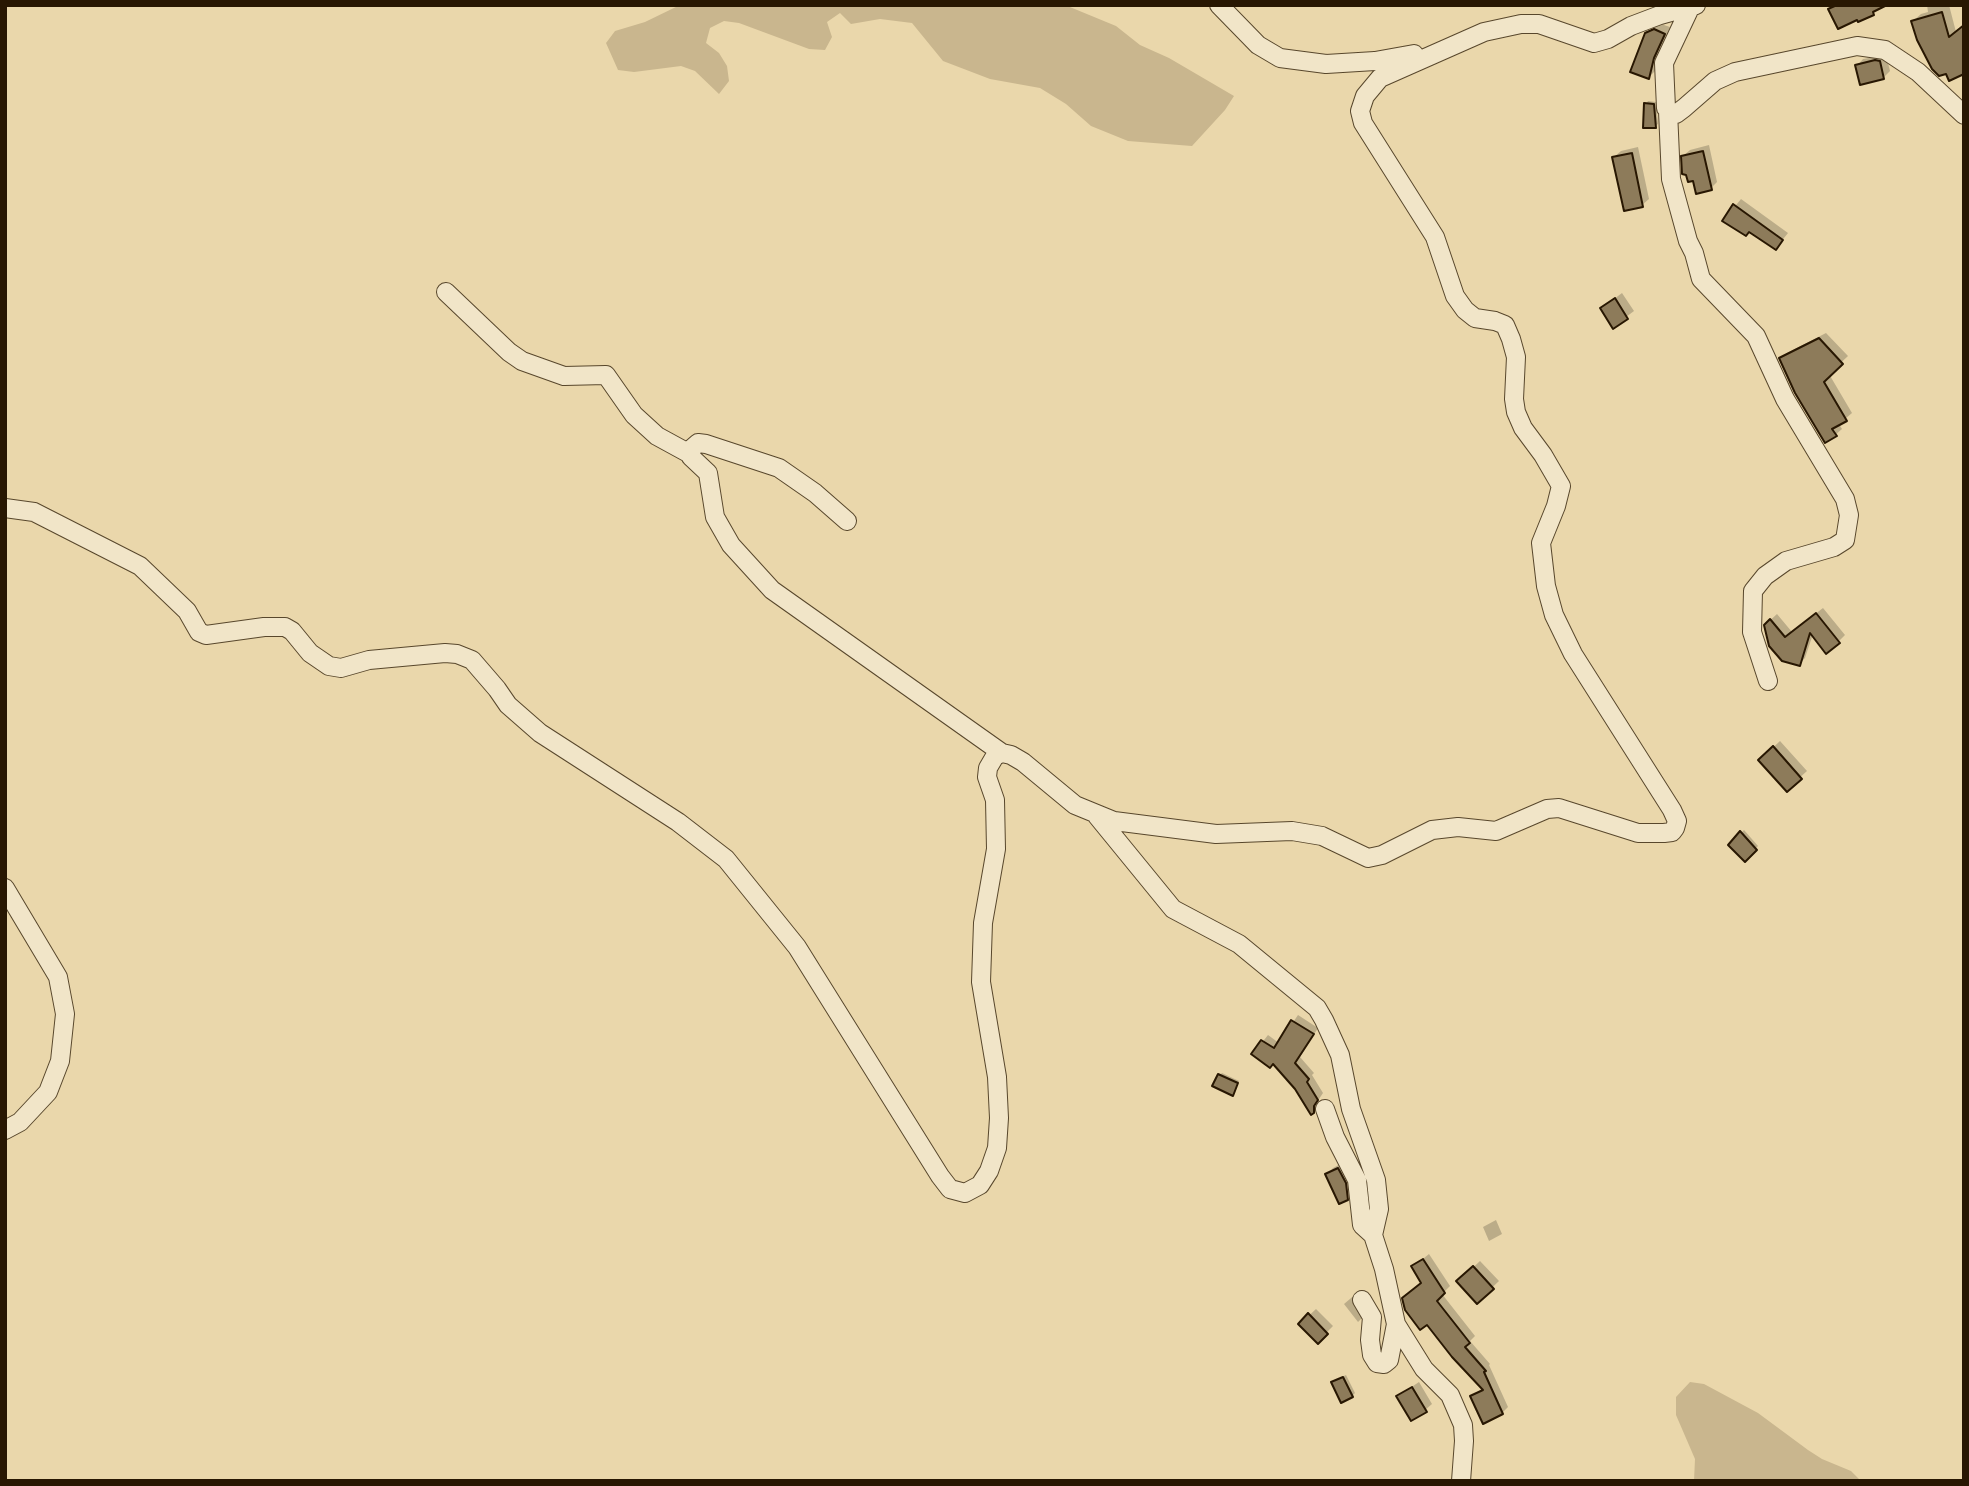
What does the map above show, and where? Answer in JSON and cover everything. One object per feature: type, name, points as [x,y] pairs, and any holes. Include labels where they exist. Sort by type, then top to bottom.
[{"type":"street","points":[[1219,5],[1258,45],[1280,58],[1326,64],[1375,61],[1445,48]]},
{"type":"street","points":[[446,292],[522,361],[564,376],[606,375],[634,415],[657,436],[690,454],[708,473],[715,517],[731,545],[772,590],[1002,753],[1023,762],[1075,805],[1095,814],[1114,821],[1216,834],[1292,831],[1312,834],[1338,842],[1354,853],[1368,858],[1382,855],[1432,830],[1458,827],[1496,831],[1547,809],[1559,808],[1638,832],[1672,832],[1677,821],[1672,810],[1573,654],[1554,615],[1545,586],[1541,543],[1561,486],[1543,454],[1523,428],[1516,412],[1516,357],[1505,325],[1475,318],[1455,296],[1435,237],[1363,123],[1360,111],[1365,96],[1380,78],[1484,32],[1521,24],[1539,24],[1594,43],[1608,40],[1631,26],[1660,15],[1693,7]]},
{"type":"street","points":[[1693,7],[1664,63],[1671,179],[1688,241],[1701,279],[1756,337],[1785,399],[1845,499],[1849,515],[1845,540],[1834,547],[1786,561],[1765,576],[1753,592],[1752,632],[1768,681]]},
{"type":"street","points":[[1668,111],[1676,114],[1715,81],[1735,72],[1857,46],[1885,50],[1918,72],[1964,115]]},
{"type":"street","points":[[690,454],[692,447],[698,443],[706,444],[779,468],[816,493],[847,521]]},
{"type":"street","points":[[5,508],[34,512],[140,566],[187,611],[199,632],[206,635],[264,626],[285,627],[292,631],[310,653],[329,666],[341,668],[369,660],[445,653],[472,660],[508,705],[540,733],[678,822],[726,859],[797,947],[940,1176],[950,1189],[965,1194],[980,1185],[989,1171],[997,1148],[997,1077],[981,982],[981,954],[983,923],[996,849],[995,800],[987,777],[988,768],[995,756],[1002,753]]},
{"type":"street","points":[[1095,814],[1173,909],[1239,944],[1317,1009],[1340,1055],[1351,1109],[1376,1180],[1379,1209],[1373,1235],[1396,1324],[1424,1369],[1448,1392],[1458,1410],[1464,1441],[1461,1481]]},
{"type":"street","points":[[5,888],[58,977],[65,1014],[61,1061],[47,1092],[20,1122],[5,1130]]},
{"type":"street","points":[[1325,1109],[1335,1137],[1357,1180],[1362,1225],[1373,1235]]},
{"type":"street","points":[[1362,1300],[1372,1317],[1370,1339],[1372,1354],[1377,1363],[1384,1364],[1389,1360],[1396,1324]]},
{"type":"shaded area","points":[[680,5],[1065,5],[1116,26],[1140,45],[1169,58],[1234,96],[1225,110],[1192,146],[1128,141],[1091,126],[1066,104],[1040,88],[990,79],[943,61],[912,23],[880,19],[851,24],[840,13],[827,22],[832,37],[825,50],[809,49],[739,23],[724,21],[710,28],[706,43],[719,53],[727,66],[729,81],[719,94],[695,71],[681,66],[634,72],[618,70],[606,43],[615,31],[645,22]]},
{"type":"shaded area","points":[[1690,1382],[1704,1384],[1758,1413],[1808,1450],[1851,1471],[1861,1481],[1694,1481],[1695,1459],[1676,1415],[1676,1397]]},
{"type":"building","points":[[1837,5],[1887,5],[1873,12],[1874,15],[1838,29],[1828,9]]},
{"type":"building","points":[[1942,12],[1949,37],[1964,25],[1964,74],[1949,81],[1946,74],[1939,76],[1932,69],[1917,40],[1911,21]]},
{"type":"building","points":[[1654,29],[1665,34],[1654,58],[1649,79],[1630,72],[1645,33]]},
{"type":"building","points":[[1880,61],[1884,79],[1860,85],[1855,65]]},
{"type":"building","points":[[1644,103],[1654,104],[1656,128],[1643,128]]},
{"type":"building","points":[[1703,151],[1712,190],[1696,194],[1693,181],[1688,182],[1686,175],[1682,174],[1681,156]]},
{"type":"building","points":[[1632,153],[1643,207],[1624,211],[1612,157]]},
{"type":"building","points":[[1733,204],[1783,240],[1776,250],[1749,232],[1746,236],[1722,221]]},
{"type":"building","points":[[1615,298],[1628,319],[1613,329],[1600,308]]},
{"type":"building","points":[[1819,338],[1843,364],[1824,382],[1847,421],[1832,429],[1837,436],[1825,443],[1795,393],[1779,358]]},
{"type":"building","points":[[1816,613],[1840,643],[1826,654],[1810,633],[1800,666],[1782,661],[1769,646],[1764,625],[1770,619],[1785,637]]},
{"type":"building","points":[[1773,746],[1802,779],[1787,792],[1758,760]]},
{"type":"building","points":[[1740,831],[1757,850],[1745,862],[1728,845]]},
{"type":"building","points":[[1291,1020],[1314,1034],[1295,1063],[1309,1079],[1307,1082],[1318,1100],[1311,1115],[1295,1089],[1273,1064],[1270,1068],[1251,1054],[1261,1040],[1274,1048]]},
{"type":"building","points":[[1218,1074],[1238,1083],[1233,1096],[1212,1086]]},
{"type":"building","points":[[1338,1168],[1346,1183],[1348,1200],[1339,1204],[1325,1174]]},
{"type":"building","points":[[1423,1259],[1445,1293],[1437,1301],[1470,1343],[1465,1347],[1486,1371],[1484,1372],[1503,1414],[1483,1424],[1470,1396],[1483,1390],[1427,1325],[1420,1330],[1405,1310],[1402,1298],[1421,1283],[1411,1266]]},
{"type":"building","points":[[1473,1266],[1494,1289],[1477,1304],[1456,1281]]},
{"type":"building","points":[[1308,1313],[1328,1334],[1318,1344],[1298,1324]]},
{"type":"building","points":[[1343,1377],[1353,1397],[1341,1403],[1331,1382]]},
{"type":"building","points":[[1412,1387],[1427,1412],[1411,1421],[1396,1396]]}]
